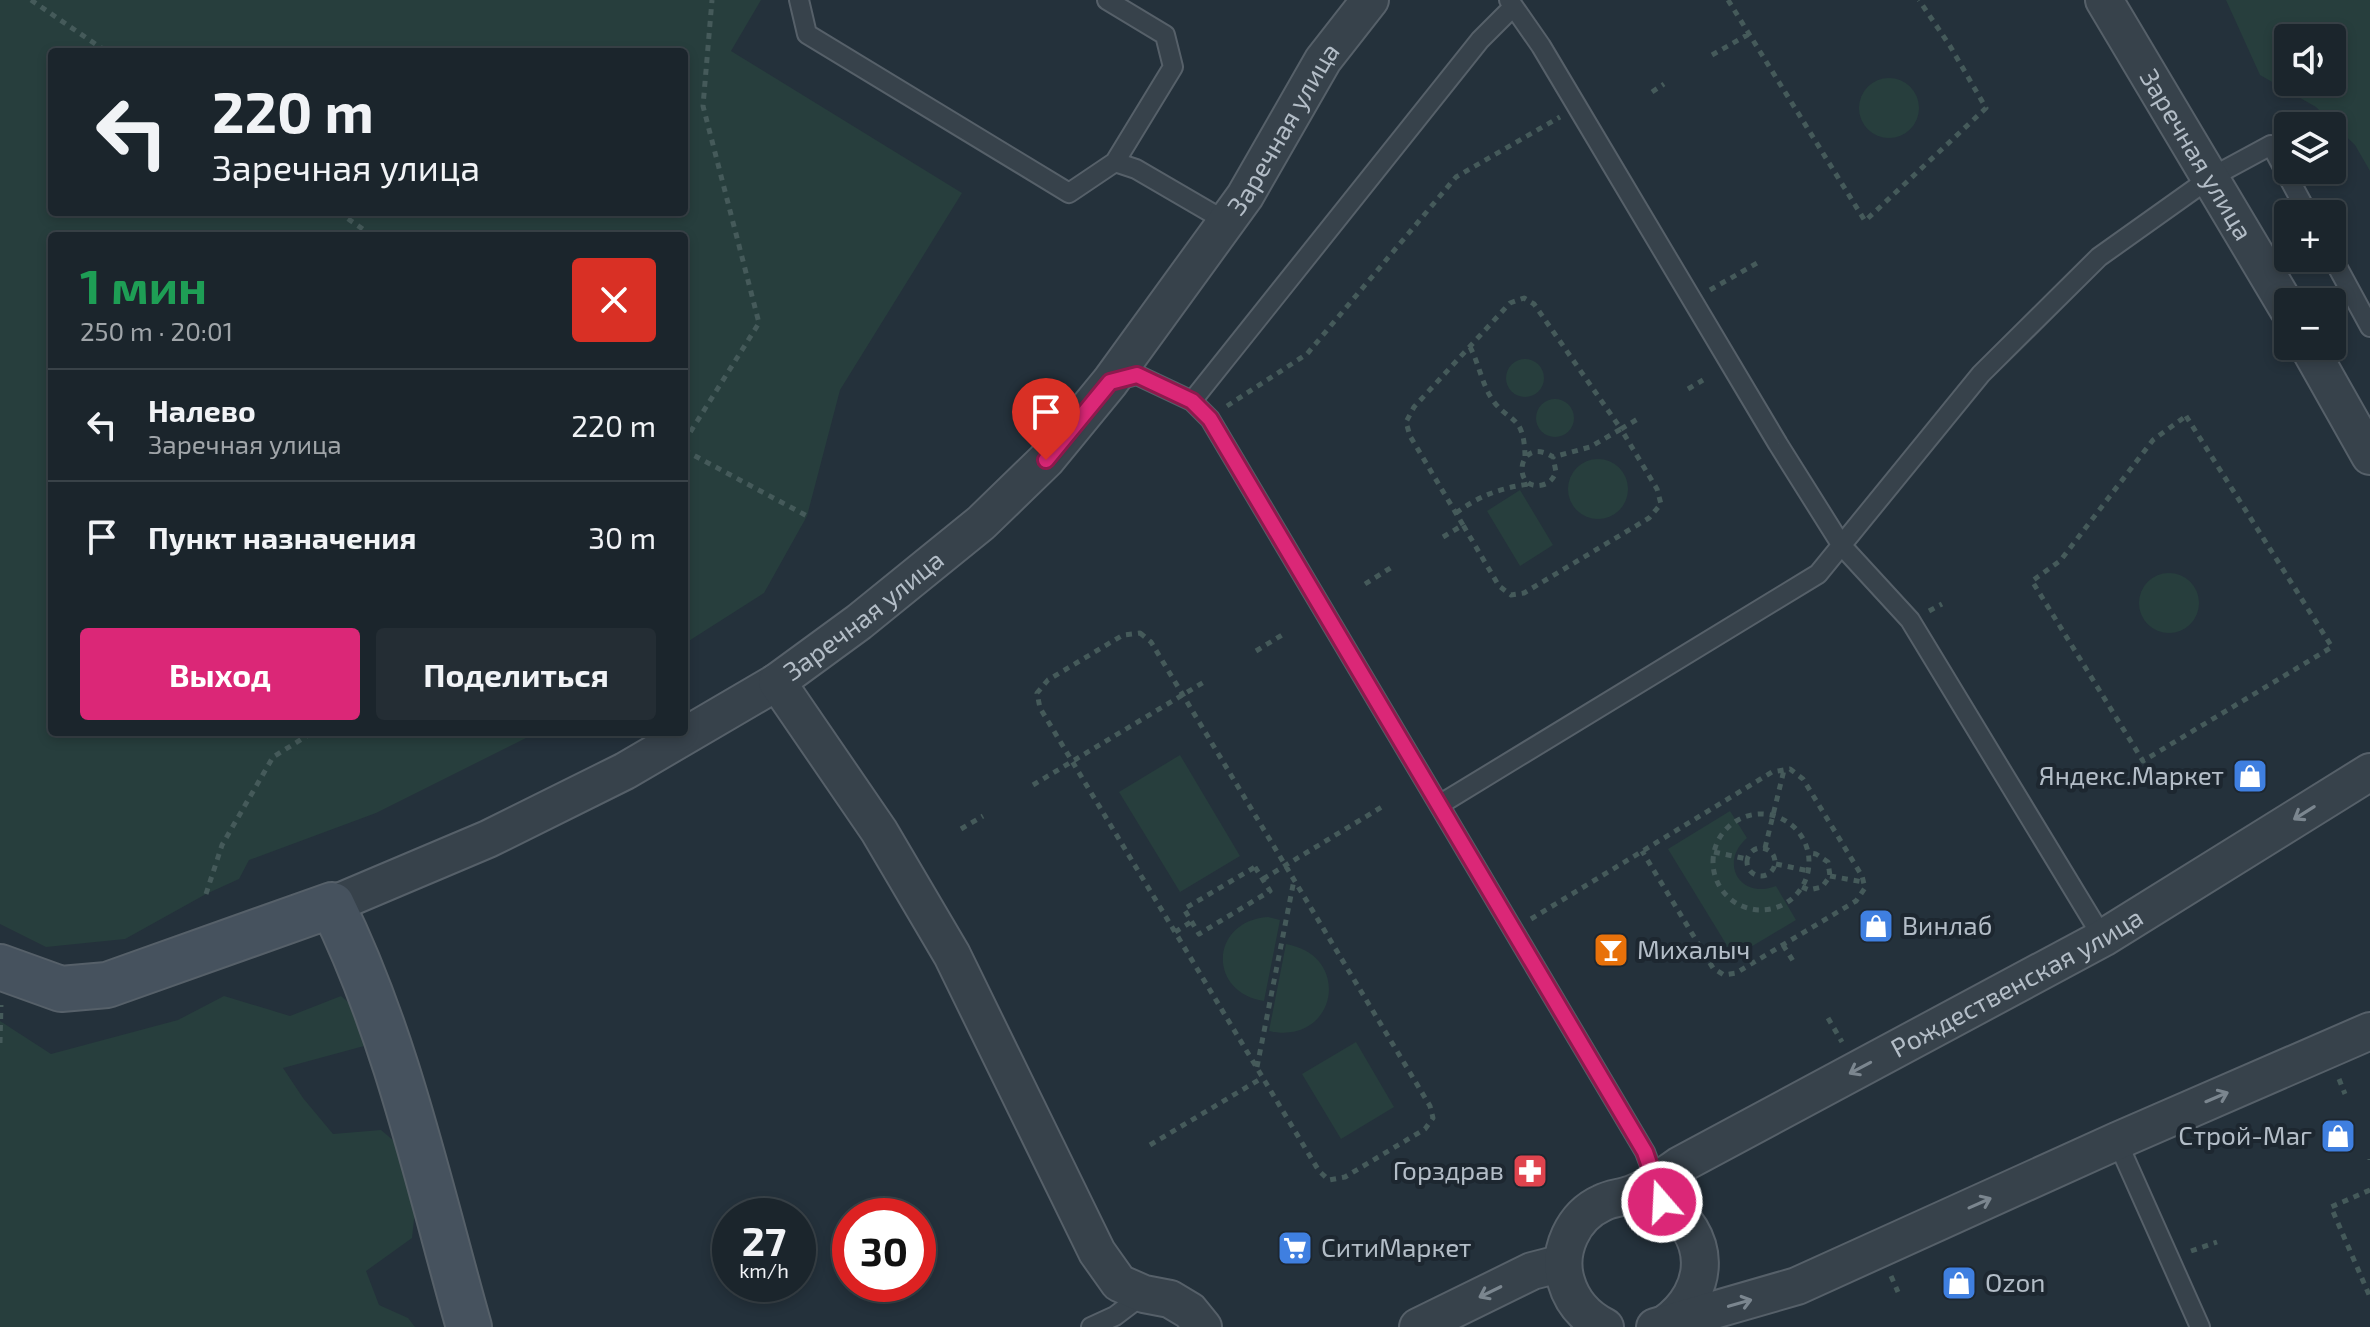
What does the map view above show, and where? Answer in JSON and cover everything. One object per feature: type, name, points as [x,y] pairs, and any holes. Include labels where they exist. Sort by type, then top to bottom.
[{"type":"street","name":"Заречная улица","points":[[1203,1327],[1190,1311],[1170,1299],[1144,1294],[1119,1283],[1097,1252],[952,955],[879,831],[777,682],[859,622],[981,523],[1046,460],[1110,382],[1227,222],[1323,60],[1370,0]]},
{"type":"street","name":"Заречная улица","points":[[2104,0],[2275,288]]},
{"type":"street","points":[[2316,360],[2370,456]]},
{"type":"street","points":[[688,734],[777,682]]},
{"type":"street","points":[[0,967],[61,989],[107,985],[332,905],[488,839],[625,771],[685,736]]},
{"type":"street","name":"Рождественская улица","points":[[1563,1263],[1574,1227],[1598,1204],[1630,1195],[1680,1165],[2103,938],[2370,772]]},
{"type":"street","points":[[332,905],[370,988],[469,1327]]},
{"type":"street","points":[[1662,1326],[1797,1286],[2370,1031]]},
{"type":"street","points":[[1656,1181],[1662,1202],[1687,1223],[1700,1254],[1697,1287],[1678,1314],[1662,1326]]},
{"type":"street","points":[[1418,1327],[1532,1271],[1563,1263],[1569,1291],[1577,1305],[1603,1327]]},
{"type":"lane","points":[[799,0],[807,34],[1069,193],[1115,162],[1173,67],[1165,35],[1107,0]]},
{"type":"lane","points":[[1192,401],[1511,4],[1541,46],[1842,546],[1910,620],[2103,938]]},
{"type":"lane","points":[[1439,805],[1818,574],[1981,374],[2099,257],[2210,178],[2271,145],[2300,200]]},
{"type":"lane","points":[[1115,162],[1136,169],[1227,222]]},
{"type":"lane","points":[[2340,272],[2370,327]]},
{"type":"lane","points":[[1110,382],[1137,375],[1192,401],[1210,419],[1645,1152],[1656,1181]]},
{"type":"lane","points":[[2117,1141],[2200,1327]]},
{"type":"lane","points":[[1091,1327],[1115,1316],[1144,1294]]},
{"type":"path","points":[[31,0],[101,48]]},
{"type":"path","points":[[688,436],[759,323],[703,106],[712,0]]},
{"type":"path","points":[[1728,0],[1865,221],[1986,108],[1919,0]]},
{"type":"path","points":[[1712,55],[1749,34]]},
{"type":"path","points":[[1652,92],[1664,84]]},
{"type":"path","points":[[1210,419],[1247,391],[1307,354],[1456,177],[1578,107]]},
{"type":"path","points":[[344,216],[367,232]]},
{"type":"path","points":[[1694,300],[1757,263]]},
{"type":"path","points":[[1524,298],[1534,304],[1621,429],[1657,489],[1661,504],[1649,518],[1537,586],[1511,595],[1499,586],[1410,436],[1406,422],[1414,407],[1510,303],[1524,298]]},
{"type":"path","points":[[1470,347],[1480,365],[1489,394],[1502,411],[1518,422],[1525,436],[1525,457],[1521,466],[1523,476],[1530,484]]},
{"type":"path","points":[[1688,389],[1703,380]]},
{"type":"path","points":[[2186,416],[2332,647],[2143,761],[2032,581],[2060,561],[2153,440],[2186,416]]},
{"type":"path","points":[[1525,457],[1534,452],[1544,452],[1553,457],[1590,447],[1641,417]]},
{"type":"path","points":[[688,452],[807,516]]},
{"type":"path","points":[[1456,513],[1502,487],[1539,486],[1553,478],[1556,472],[1553,457]]},
{"type":"path","points":[[1443,537],[1463,525]]},
{"type":"path","points":[[1365,584],[1392,567]]},
{"type":"path","points":[[1140,633],[1151,642],[1430,1106],[1433,1118],[1425,1129],[1345,1177],[1329,1180],[1319,1171],[1073,762],[1040,708],[1037,693],[1048,680],[1123,635],[1140,633]]},
{"type":"path","points":[[1256,651],[1282,635]]},
{"type":"path","points":[[1033,785],[1204,682]]},
{"type":"path","points":[[206,894],[222,845],[273,757],[307,736]]},
{"type":"path","points":[[1513,930],[1642,851],[1772,772],[1790,769],[1803,779],[1865,888],[1856,901],[1736,973],[1724,975],[1713,968],[1642,851]]},
{"type":"path","points":[[1765,848],[1784,770]]},
{"type":"path","points":[[1263,879],[1385,805]]},
{"type":"path","points":[[1751,815],[1773,816],[1795,827],[1804,839],[1809,853],[1809,871],[1802,887],[1786,903],[1758,911],[1744,908],[1722,890],[1715,876],[1714,852],[1724,831],[1736,821],[1751,815]]},
{"type":"path","points":[[961,829],[983,816]]},
{"type":"path","points":[[1765,848],[1774,856],[1776,864],[1769,875],[1761,877],[1749,871],[1747,859],[1754,850],[1765,848]]},
{"type":"path","points":[[1714,852],[1747,859]]},
{"type":"path","points":[[1802,887],[1809,890],[1822,887],[1830,876],[1828,862],[1809,853]]},
{"type":"path","points":[[1776,864],[1809,871]]},
{"type":"path","points":[[1255,867],[1263,879],[1270,891],[1199,934],[1184,909],[1255,867]]},
{"type":"path","points":[[1830,876],[1863,882]]},
{"type":"path","points":[[1257,1069],[1294,879]]},
{"type":"path","points":[[1175,932],[1191,922]]},
{"type":"path","points":[[1783,945],[1795,964]]},
{"type":"path","points":[[1828,1018],[1842,1042]]},
{"type":"path","points":[[1150,1145],[1263,1078]]},
{"type":"path","points":[[2339,1078],[2345,1094]]},
{"type":"path","points":[[2370,1190],[2331,1207],[2370,1297]]},
{"type":"path","points":[[1889,1271],[1898,1292]]},
{"type":"green space","points":[[0,0],[761,0],[731,51],[962,193],[840,390],[807,516],[764,593],[688,641],[688,232],[48,232],[48,736],[530,736],[376,813],[249,860],[239,879],[125,939],[46,947],[0,924]]},
{"type":"green space","points":[[2226,0],[2370,0],[2370,171],[2355,145],[2346,136],[2346,112],[2321,112],[2297,96],[2346,96],[2346,24],[2274,24],[2274,83],[2260,75]]},
{"type":"green space","points":[[1889,78],[1900,80],[1910,87],[1917,97],[1917,119],[1910,129],[1900,136],[1889,138],[1878,136],[1868,129],[1861,119],[1859,108],[1861,97],[1868,87],[1878,80]]},
{"type":"green space","points":[[1525,359],[1538,365],[1544,378],[1538,391],[1525,397],[1512,391],[1506,378],[1512,365]]},
{"type":"green space","points":[[1555,399],[1568,405],[1574,418],[1568,431],[1555,437],[1542,431],[1536,418],[1542,405]]},
{"type":"green space","points":[[1598,459],[1609,461],[1619,468],[1626,478],[1626,500],[1619,510],[1609,517],[1598,519],[1587,517],[1577,510],[1570,500],[1568,489],[1570,478],[1577,468],[1587,461]]},
{"type":"green space","points":[[1520,490],[1553,545],[1520,566],[1487,511]]},
{"type":"green space","points":[[2169,573],[2190,582],[2199,603],[2190,624],[2169,633],[2148,624],[2139,603],[2148,582]]},
{"type":"green space","points":[[1180,755],[1240,856],[1180,892],[1119,792]]},
{"type":"green space","points":[[1730,811],[1747,838],[1734,858],[1738,877],[1753,888],[1776,886],[1796,920],[1734,957],[1668,849]]},
{"type":"green space","points":[[1268,917],[1280,920],[1264,1001],[1245,995],[1232,985],[1225,972],[1223,957],[1226,943],[1235,931],[1249,921]]},
{"type":"green space","points":[[1286,944],[1308,952],[1321,965],[1328,981],[1328,998],[1322,1013],[1309,1025],[1292,1032],[1269,1031]]},
{"type":"green space","points":[[224,996],[290,1016],[341,996],[355,1008],[364,1046],[283,1068],[333,1134],[381,1130],[394,1141],[416,1201],[412,1238],[366,1271],[379,1305],[408,1318],[415,1327],[0,1327],[0,1021],[51,1054],[178,1020]]},
{"type":"green space","points":[[1356,1042],[1394,1107],[1341,1139],[1302,1074]]},
{"type":"place","name":"Яндекс.Маркет","points":[[2250,776]]},
{"type":"place","name":"Винлаб","points":[[1876,926]]},
{"type":"place","name":"Михалыч","points":[[1611,950]]},
{"type":"place","name":"Строй-Маг","points":[[2338,1136]]},
{"type":"place","name":"Горздрав","points":[[1530,1171]]},
{"type":"place","name":"СитиМаркет","points":[[1295,1248]]},
{"type":"place","name":"Ozon","points":[[1959,1283]]},
{"type":"route","points":[[1046,460],[1110,382],[1137,375],[1192,401],[1210,419],[1645,1152],[1662,1202]]}]
